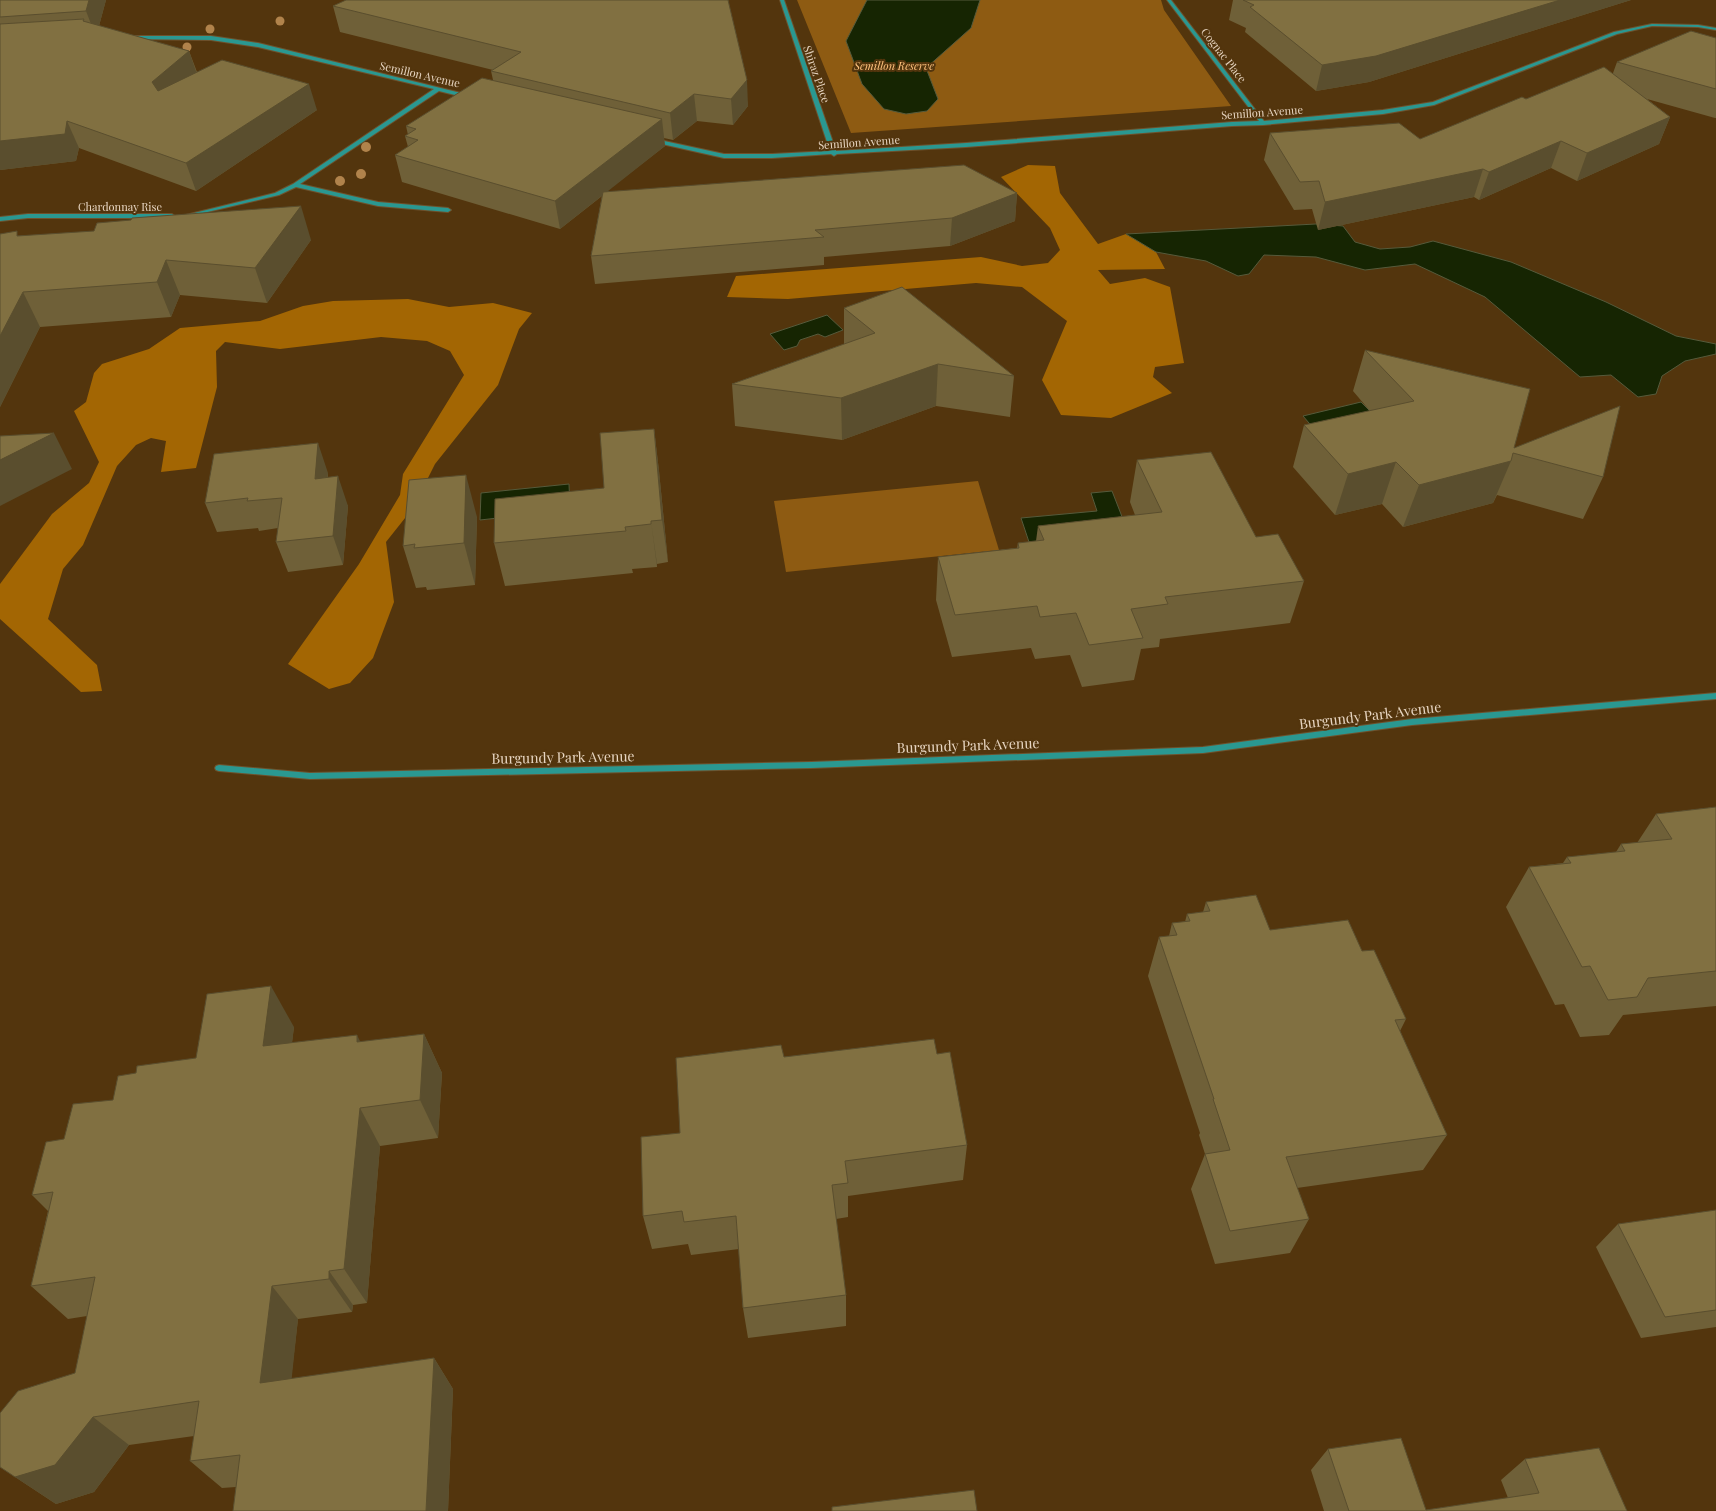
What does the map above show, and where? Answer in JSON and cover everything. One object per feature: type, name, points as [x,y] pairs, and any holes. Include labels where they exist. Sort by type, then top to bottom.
[{"type":"street","name":"Shiraz Place","points":[[782,0],[834,154]]},
{"type":"street","name":"Cognac Place","points":[[1169,0],[1263,123]]},
{"type":"street","name":"Semillon Avenue","points":[[652,140],[724,156],[834,154],[1263,123],[1383,112],[1434,104],[1616,33],[1652,25],[1698,26],[1716,29]]},
{"type":"street","name":"Semillon Avenue","points":[[126,39],[211,38],[231,40],[272,48],[471,97]]},
{"type":"street","name":"Chardonnay Rise","points":[[0,219],[28,216],[186,216],[276,194],[296,185],[438,89]]},
{"type":"street","points":[[296,185],[378,204],[448,210]]},
{"type":"street","name":"Burgundy Park Avenue","points":[[219,768],[320,776],[811,764],[1204,750],[1412,722],[1716,696]]},
{"type":"green space","name":"Semillon Reserve","points":[[797,0],[1161,0],[1164,10],[1231,106],[851,133]]},
{"type":"green space","points":[[978,481],[999,550],[786,572],[774,501]]},
{"type":"shaded area","points":[[867,0],[980,0],[971,28],[926,68],[938,99],[927,111],[906,114],[884,109],[862,84],[846,41]]},
{"type":"shaded area","points":[[1028,165],[1055,166],[1060,193],[1098,244],[1126,234],[1156,252],[1165,269],[1098,270],[1110,284],[1145,278],[1170,287],[1184,363],[1155,367],[1153,377],[1172,393],[1111,418],[1061,415],[1042,380],[1067,321],[1022,287],[976,283],[788,299],[727,297],[736,276],[981,257],[1022,266],[1048,263],[1060,250],[1050,228],[1001,177]]},
{"type":"shaded area","points":[[1316,224],[1343,226],[1355,242],[1380,249],[1410,247],[1433,241],[1511,262],[1606,302],[1676,336],[1716,344],[1716,354],[1685,361],[1662,376],[1656,394],[1638,397],[1611,375],[1580,377],[1485,297],[1415,264],[1365,270],[1316,257],[1264,255],[1249,274],[1238,276],[1206,261],[1156,252],[1126,234]]},
{"type":"shaded area","points":[[408,299],[449,307],[493,303],[532,313],[519,329],[498,385],[435,464],[413,508],[386,542],[394,602],[373,658],[350,683],[329,689],[288,664],[359,564],[400,495],[403,474],[464,375],[450,351],[427,341],[381,337],[280,349],[225,342],[216,351],[217,387],[196,468],[161,472],[166,441],[151,438],[136,445],[117,466],[83,545],[63,569],[48,619],[97,665],[102,691],[81,692],[0,619],[0,584],[52,514],[89,483],[99,462],[74,411],[86,402],[94,373],[102,364],[149,349],[180,328],[260,321],[303,306],[333,301]]},
{"type":"shaded area","points":[[827,315],[843,330],[825,337],[818,334],[800,340],[797,346],[784,350],[770,334]]},
{"type":"shaded area","points":[[1361,402],[1377,418],[1315,430],[1303,416]]},
{"type":"shaded area","points":[[569,484],[570,510],[480,520],[481,493]]},
{"type":"shaded area","points":[[1112,491],[1128,532],[1029,542],[1021,518],[1097,511],[1091,493]]},
{"type":"building","points":[[0,0],[89,0],[86,11],[0,17]]},
{"type":"building","points":[[346,0],[728,0],[747,80],[731,99],[694,94],[670,113],[491,71],[521,52],[333,6]]},
{"type":"building","points":[[1243,0],[1560,0],[1376,56],[1322,65],[1250,7],[1254,5]]},
{"type":"building","points":[[84,19],[83,21],[189,51],[152,82],[158,91],[222,60],[309,84],[186,163],[67,121],[65,134],[0,141],[0,24]]},
{"type":"building","points":[[1691,31],[1716,38],[1716,89],[1617,62]]},
{"type":"building","points":[[1604,67],[1670,117],[1587,153],[1561,141],[1489,172],[1483,169],[1325,202],[1319,181],[1300,182],[1270,133],[1399,123],[1420,139],[1522,97],[1526,99]]},
{"type":"building","points":[[482,78],[662,119],[555,201],[395,155],[418,140],[405,136],[416,129],[406,126]]},
{"type":"building","points":[[964,165],[1017,193],[952,218],[815,230],[824,237],[591,256],[603,192]]},
{"type":"building","points":[[301,206],[255,268],[166,260],[157,282],[23,292],[0,336],[0,234],[17,231],[17,236],[94,231],[97,223],[131,220],[132,218]]},
{"type":"building","points":[[902,287],[1014,376],[938,364],[841,398],[732,384],[875,333],[844,308]]},
{"type":"building","points":[[1365,350],[1530,389],[1514,448],[1620,406],[1603,477],[1513,453],[1511,461],[1419,485],[1396,462],[1348,474],[1304,425],[1414,401]]},
{"type":"building","points":[[654,429],[662,520],[651,521],[651,524],[625,527],[626,531],[494,543],[495,499],[604,488],[600,433]]},
{"type":"building","points":[[54,433],[0,460],[0,436]]},
{"type":"building","points":[[318,443],[315,479],[338,476],[333,536],[276,542],[282,498],[247,501],[248,498],[205,503],[214,454]]},
{"type":"building","points":[[1211,452],[1256,537],[1278,534],[1304,581],[1165,597],[1168,604],[1131,609],[1143,638],[1089,645],[1076,613],[1040,617],[1037,606],[955,615],[938,557],[1019,548],[1018,543],[1044,540],[1038,526],[1162,512],[1137,460]]},
{"type":"building","points":[[466,475],[464,543],[414,548],[415,544],[403,546],[409,480]]},
{"type":"building","points":[[1716,807],[1716,971],[1648,978],[1637,997],[1608,1000],[1590,966],[1582,967],[1529,867],[1571,863],[1567,857],[1625,851],[1621,844],[1672,839],[1656,814]]},
{"type":"building","points":[[1256,895],[1270,930],[1348,920],[1362,951],[1374,950],[1406,1019],[1395,1020],[1447,1135],[1286,1157],[1309,1219],[1230,1231],[1205,1154],[1230,1150],[1159,937],[1177,935],[1172,923],[1190,921],[1187,914],[1210,911],[1206,902]]},
{"type":"building","points":[[271,986],[263,1046],[357,1035],[357,1042],[424,1034],[420,1100],[360,1108],[344,1269],[329,1271],[329,1279],[272,1286],[260,1383],[434,1358],[426,1511],[233,1511],[240,1455],[190,1461],[199,1401],[93,1417],[55,1465],[15,1477],[0,1467],[0,1413],[18,1391],[75,1373],[95,1277],[31,1286],[53,1192],[32,1195],[46,1142],[64,1139],[73,1104],[113,1100],[118,1076],[136,1073],[137,1066],[196,1058],[207,994]]},
{"type":"building","points":[[934,1039],[937,1054],[950,1052],[967,1145],[845,1161],[848,1183],[832,1185],[846,1295],[743,1308],[736,1216],[684,1222],[682,1211],[643,1216],[641,1137],[680,1133],[676,1058],[781,1045],[784,1057]]},
{"type":"building","points":[[1716,1210],[1716,1310],[1665,1317],[1618,1224]]},
{"type":"building","points":[[1401,1438],[1426,1510],[1539,1493],[1525,1459],[1599,1448],[1627,1511],[1349,1511],[1328,1449]]},
{"type":"building","points":[[974,1490],[977,1511],[832,1511],[832,1507]]}]
